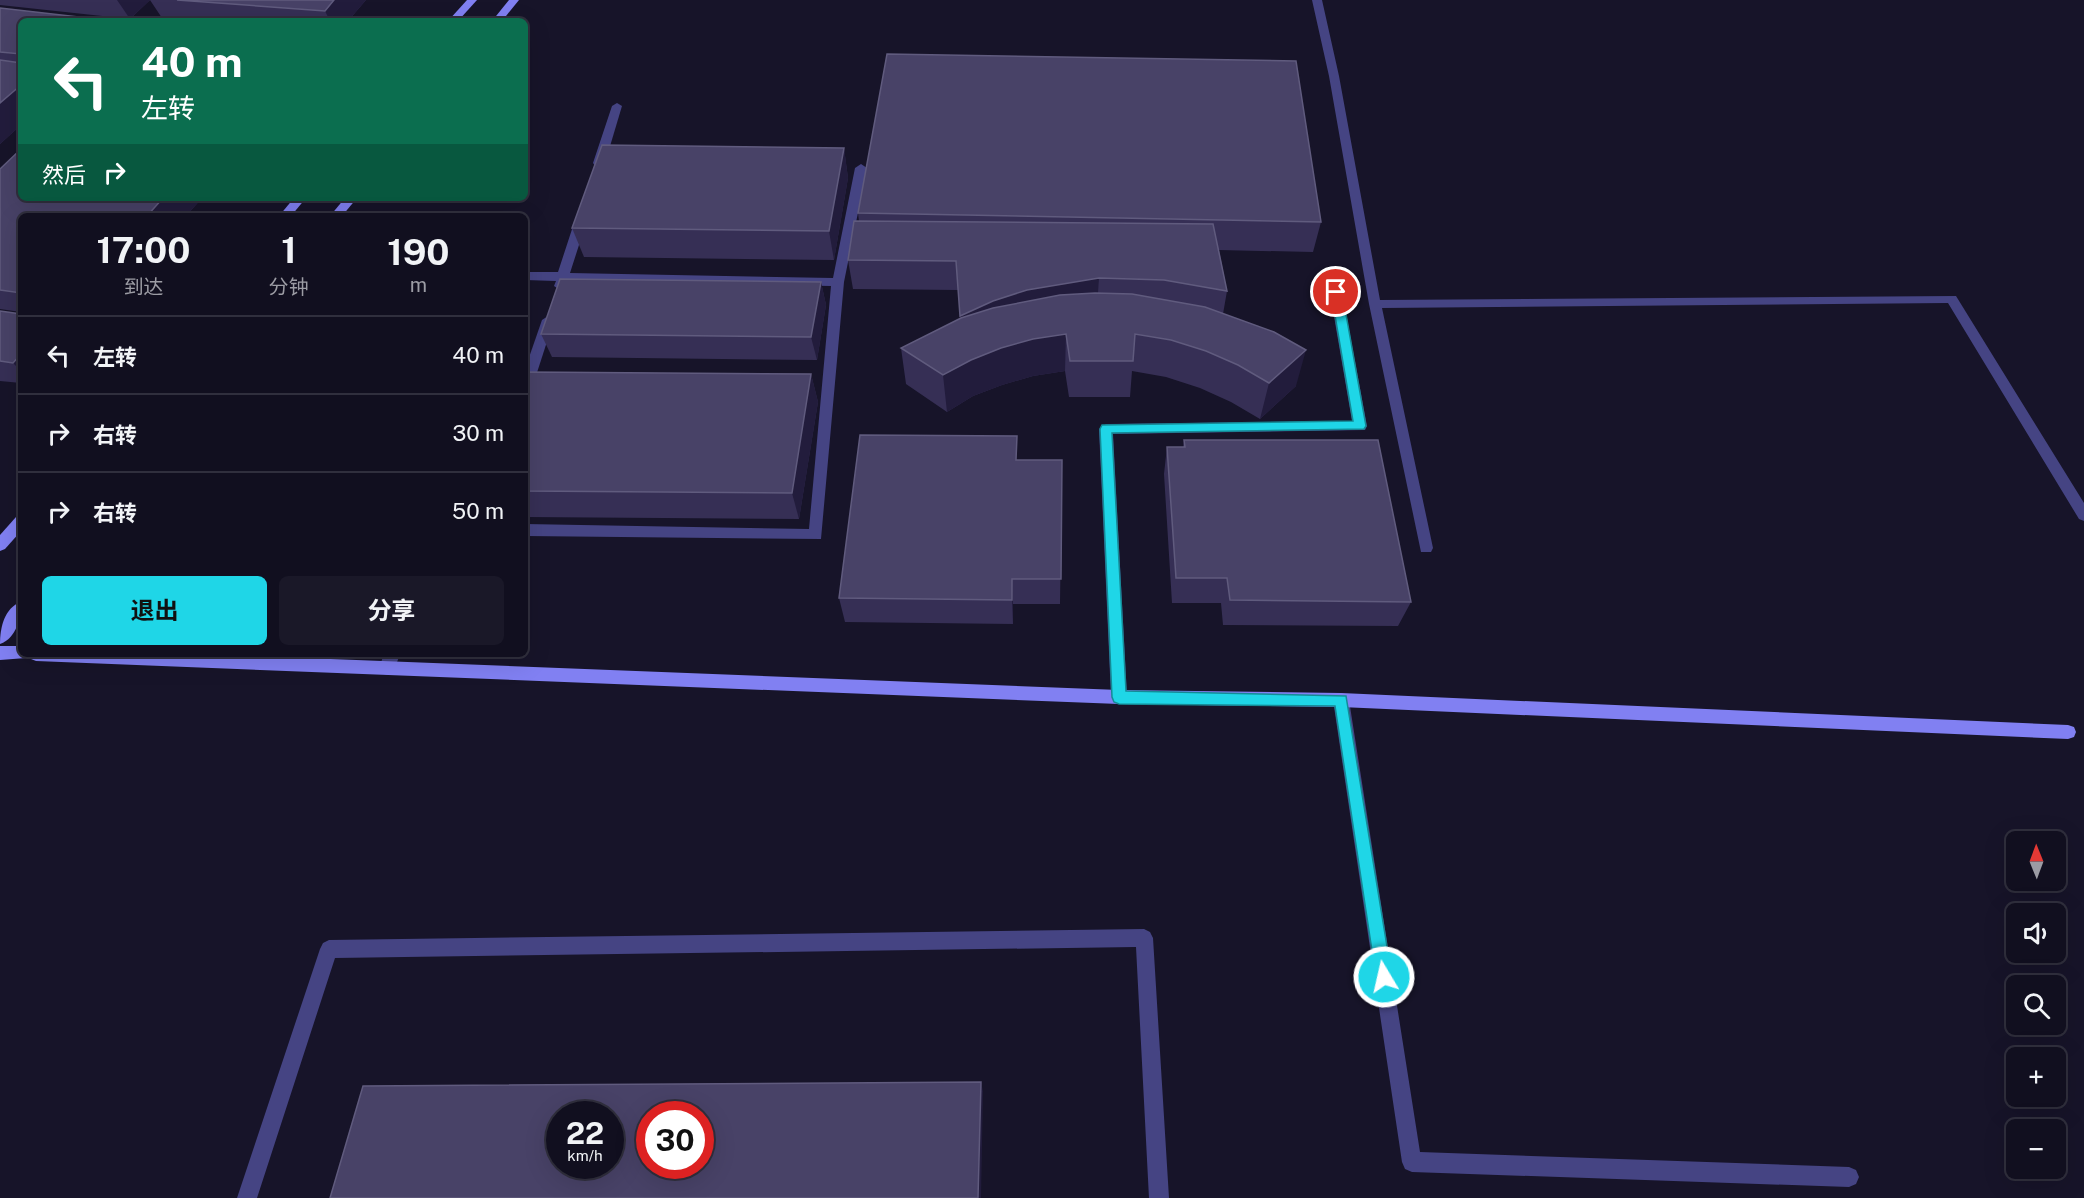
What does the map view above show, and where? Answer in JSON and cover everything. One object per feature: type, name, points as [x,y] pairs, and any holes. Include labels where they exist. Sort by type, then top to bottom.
[{"type":"street","points":[[456,18],[472,0]]},
{"type":"street","points":[[499,18],[514,0]]},
{"type":"street","points":[[1317,0],[1334,76],[1375,304],[1426,548]]},
{"type":"street","points":[[595,174],[617,106]]},
{"type":"street","points":[[528,530],[816,535],[837,282],[861,168]]},
{"type":"street","points":[[288,213],[298,201]]},
{"type":"street","points":[[338,213],[348,201]]},
{"type":"street","points":[[528,379],[584,208]]},
{"type":"street","points":[[1119,697],[1106,429],[1360,426],[1332,270]]},
{"type":"street","points":[[528,276],[837,282]]},
{"type":"street","points":[[1375,304],[1952,299],[2084,515]]},
{"type":"street","points":[[0,545],[18,524]]},
{"type":"street","points":[[0,637],[18,612]]},
{"type":"street","points":[[0,652],[18,653]]},
{"type":"street","points":[[187,657],[389,661],[1119,697],[1341,700],[2068,732]]},
{"type":"street","points":[[1341,700],[1412,1162],[1849,1177]]},
{"type":"street","points":[[247,1198],[329,949],[1144,938],[1159,1198]]},
{"type":"building","points":[[177,0],[334,0],[325,11]]},
{"type":"building","points":[[0,8],[88,18],[18,18],[18,54],[0,52]]},
{"type":"building","points":[[887,54],[1296,61],[1321,222],[858,213]]},
{"type":"building","points":[[0,60],[18,63],[18,88],[0,103]]},
{"type":"building","points":[[602,145],[844,148],[829,231],[572,228]]},
{"type":"building","points":[[18,152],[18,201],[160,201],[150,213],[18,213],[18,293],[0,290],[0,169]]},
{"type":"building","points":[[854,221],[1213,224],[1227,291],[1164,280],[1099,278],[1027,290],[993,301],[960,316],[956,261],[848,260]]},
{"type":"building","points":[[560,279],[821,282],[811,337],[541,334]]},
{"type":"building","points":[[1132,294],[1205,307],[1274,332],[1306,350],[1269,383],[1238,365],[1206,351],[1171,340],[1135,334],[1133,361],[1070,361],[1066,334],[1033,339],[1001,348],[943,375],[901,348],[961,318],[993,308],[1060,295]]},
{"type":"building","points":[[0,311],[18,314],[18,357],[13,363],[0,361]]},
{"type":"building","points":[[528,372],[811,374],[792,493],[528,491]]},
{"type":"building","points":[[860,435],[1017,436],[1016,460],[1062,460],[1061,579],[1012,579],[1012,600],[839,598]]},
{"type":"building","points":[[1184,440],[1378,440],[1411,602],[1230,600],[1227,578],[1176,578],[1167,447],[1185,447]]},
{"type":"building","points":[[981,1082],[978,1198],[330,1198],[363,1086]]},
{"type":"route","points":[[1336,292],[1360,426],[1106,429],[1119,697],[1341,700],[1384,977]]}]
